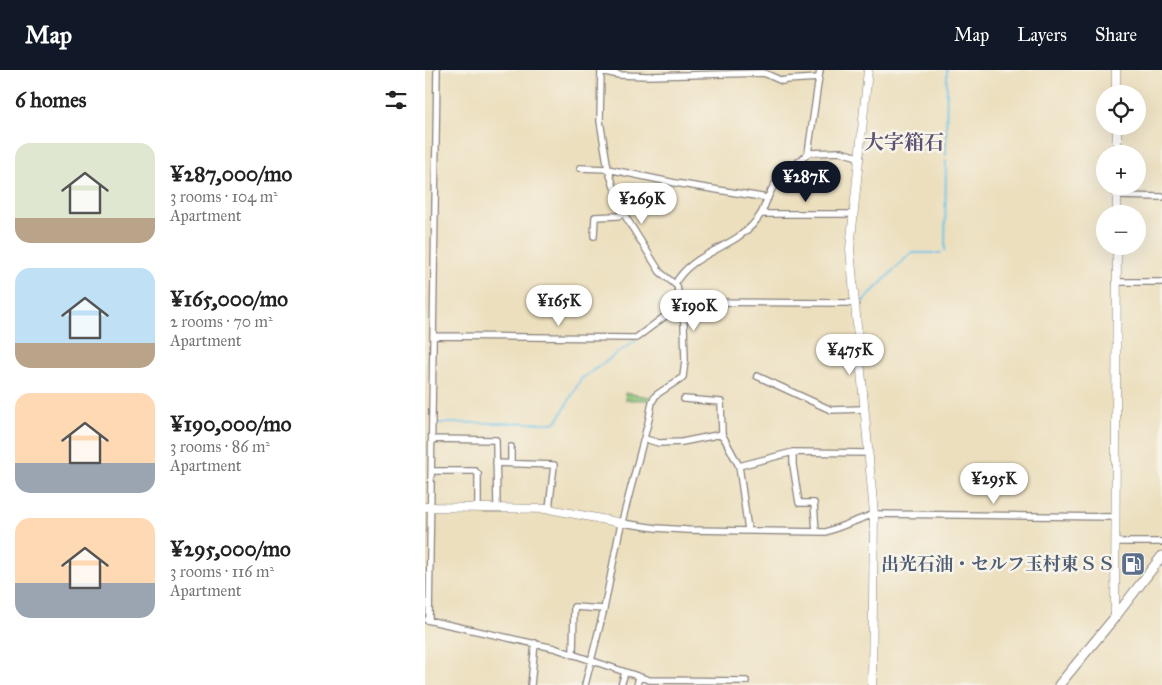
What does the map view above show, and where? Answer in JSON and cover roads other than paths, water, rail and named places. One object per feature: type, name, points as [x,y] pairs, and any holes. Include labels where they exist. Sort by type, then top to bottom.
[{"type":"main road","points":[[1059,685],[1162,556]]},
{"type":"street","points":[[437,70],[432,471],[428,507],[427,620],[535,643],[649,680],[677,683],[746,681]]},
{"type":"street","points":[[675,284],[679,275],[689,265],[740,236],[761,214],[775,184],[801,161],[808,152],[821,70]]},
{"type":"street","points":[[868,70],[852,214],[850,249],[874,514],[872,685]]},
{"type":"street","points":[[1116,70],[1116,85]]},
{"type":"street","points":[[585,685],[604,609],[622,523],[645,439],[653,398],[683,377],[685,361],[684,324],[675,284],[660,272],[623,214],[608,169],[600,121],[601,71],[619,75],[648,76],[764,73],[782,82],[786,80],[819,78]]},
{"type":"street","points":[[808,152],[841,152],[858,156]]},
{"type":"street","points":[[580,168],[608,169],[675,183],[768,198]]},
{"type":"street","points":[[1117,205],[1117,196],[1162,197]]},
{"type":"street","points":[[594,236],[595,217],[623,214]]},
{"type":"street","points":[[761,214],[852,214]]},
{"type":"street","points":[[1115,617],[1117,255]]},
{"type":"street","points":[[1116,282],[1162,282]]},
{"type":"street","points":[[433,336],[636,338],[684,302],[855,303]]},
{"type":"street","points":[[757,376],[831,410],[864,409]]},
{"type":"street","points":[[684,399],[721,402],[722,434],[739,466],[748,530]]},
{"type":"street","points":[[645,439],[659,444],[682,442],[722,434]]},
{"type":"street","points":[[432,439],[496,440],[497,508]]},
{"type":"street","points":[[511,447],[511,463]]},
{"type":"street","points":[[739,466],[793,452],[868,453]]},
{"type":"street","points":[[793,452],[793,465],[799,503],[814,503],[816,532]]},
{"type":"street","points":[[496,462],[553,465],[549,509]]},
{"type":"street","points":[[432,471],[475,471],[478,474],[478,508]]},
{"type":"street","points":[[428,507],[549,509],[656,528],[816,532],[826,532],[874,514],[1115,517]]},
{"type":"street","points":[[1115,542],[1162,542]]},
{"type":"street","points":[[573,655],[574,607],[604,609]]},
{"type":"street","points":[[531,685],[535,643]]},
{"type":"street","points":[[621,685],[625,673]]},
{"type":"street","points":[[637,685],[639,678]]},
{"type":"waterway","points":[[946,155],[947,70]]},
{"type":"waterway","points":[[945,250],[946,160]]},
{"type":"waterway","points":[[860,304],[909,255],[913,253],[941,253]]},
{"type":"waterway","points":[[435,436],[435,424],[437,423],[554,423],[559,418],[581,379],[636,340]]},
{"type":"waterway","points":[[434,481],[434,498]]},
{"type":"place","name":"出光石油・セルフ玉村東ＳＳ","points":[[1133,564]]},
{"type":"district","name":"大字箱石","points":[[904,142]]}]
